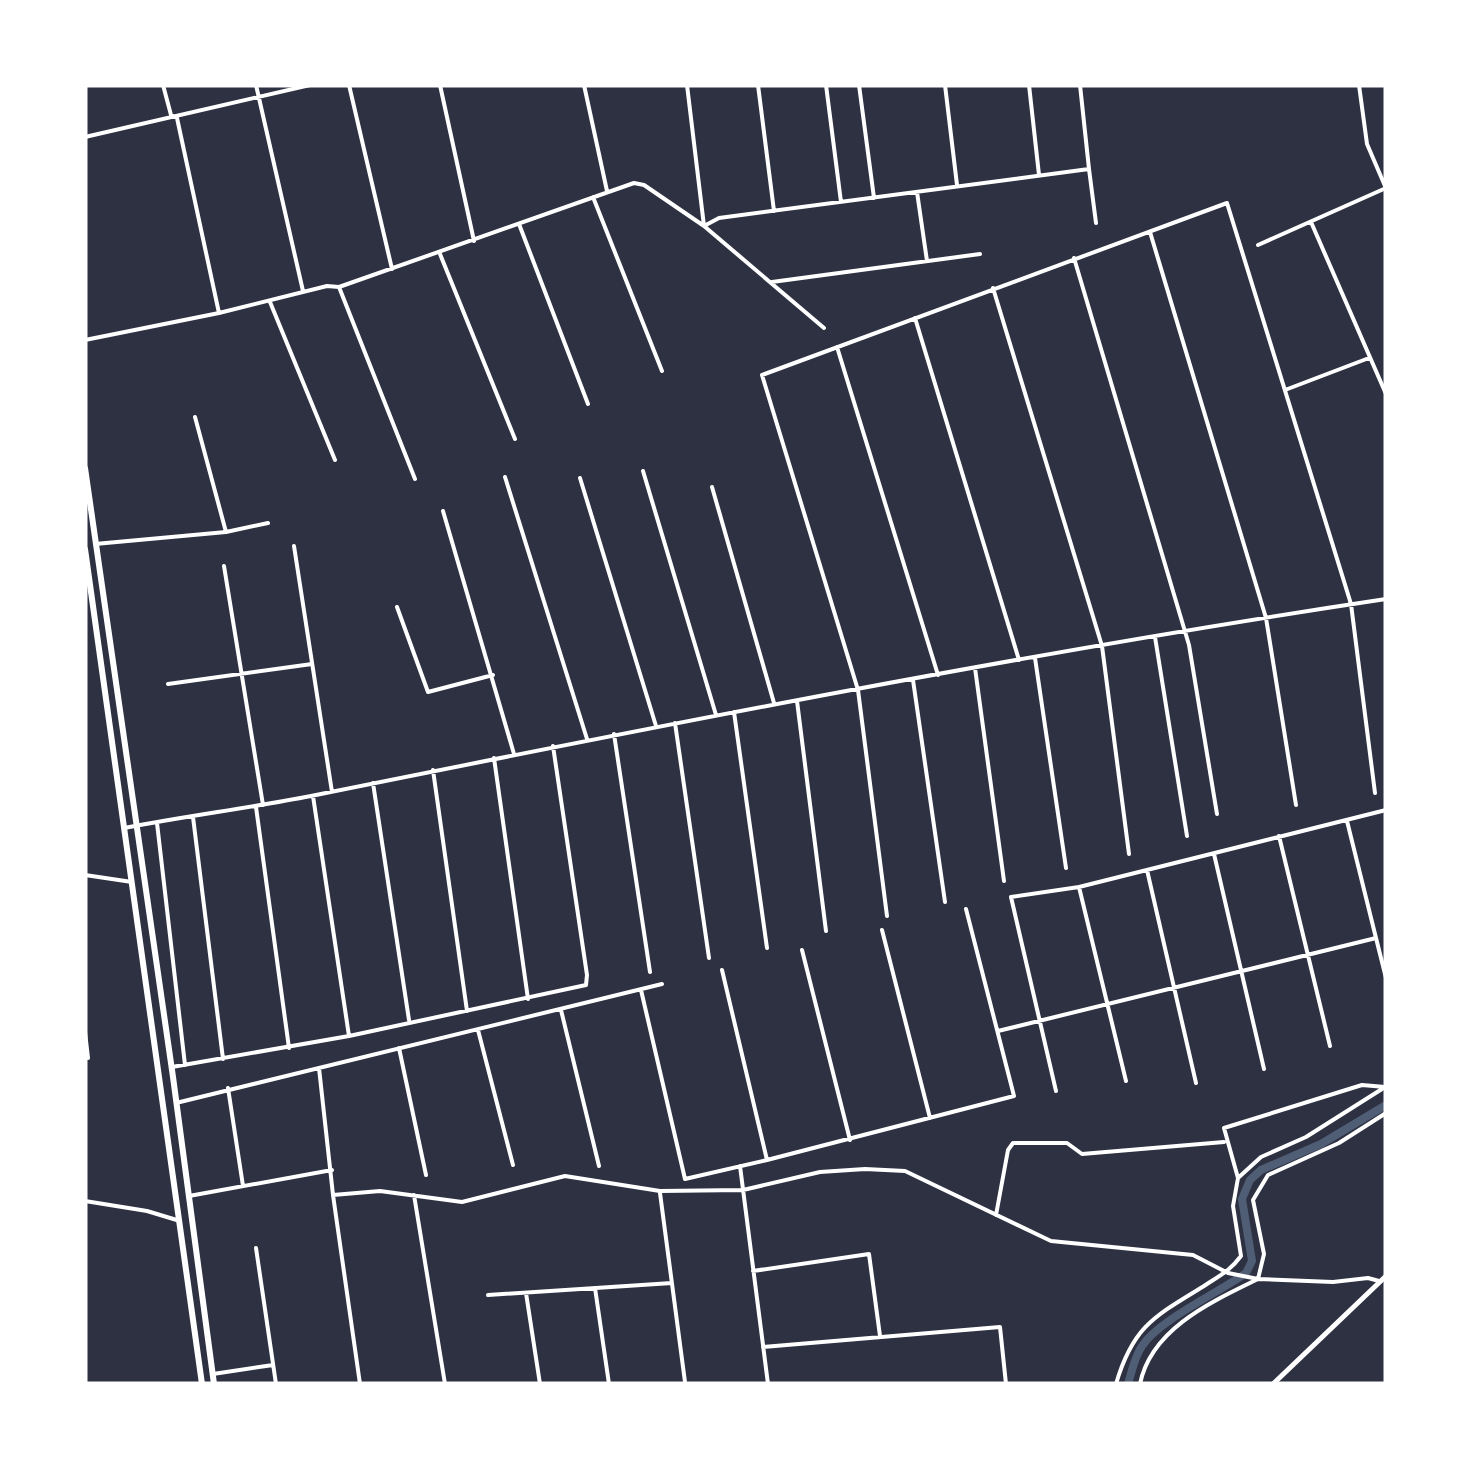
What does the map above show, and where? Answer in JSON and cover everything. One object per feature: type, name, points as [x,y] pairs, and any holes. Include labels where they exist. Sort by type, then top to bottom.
[{"type":"highway","points":[[85,468],[214,1384]]},
{"type":"highway","points":[[85,550],[202,1384]]},
{"type":"street","points":[[164,85],[171,115]]},
{"type":"street","points":[[256,85],[303,291]]},
{"type":"street","points":[[85,137],[310,85]]},
{"type":"street","points":[[350,85],[392,269]]},
{"type":"street","points":[[440,85],[474,241]]},
{"type":"street","points":[[584,85],[607,191]]},
{"type":"street","points":[[687,85],[704,226]]},
{"type":"street","points":[[758,85],[774,211]]},
{"type":"street","points":[[826,85],[840,202]]},
{"type":"street","points":[[859,85],[874,198]]},
{"type":"street","points":[[944,85],[957,187]]},
{"type":"street","points":[[1028,85],[1039,176]]},
{"type":"street","points":[[1080,85],[1096,222]]},
{"type":"street","points":[[1258,245],[1386,188],[1367,144],[1359,85]]},
{"type":"street","points":[[171,115],[177,118],[219,313]]},
{"type":"street","points":[[704,226],[719,218],[1090,169]]},
{"type":"street","points":[[85,340],[270,302],[303,291],[338,288],[634,182],[704,226],[824,328]]},
{"type":"street","points":[[918,192],[927,261]]},
{"type":"street","points":[[593,197],[662,371]]},
{"type":"street","points":[[886,916],[858,690],[762,375],[1226,203],[1351,604],[1375,794]]},
{"type":"street","points":[[1311,222],[1386,394]]},
{"type":"street","points":[[519,224],[588,404]]},
{"type":"street","points":[[1150,232],[1266,618],[1296,805]]},
{"type":"street","points":[[440,254],[516,440]]},
{"type":"street","points":[[772,282],[980,254]]},
{"type":"street","points":[[1074,258],[1184,632],[1217,814]]},
{"type":"street","points":[[338,288],[415,479]]},
{"type":"street","points":[[993,288],[1102,646],[1129,854]]},
{"type":"street","points":[[270,302],[335,460]]},
{"type":"street","points":[[914,318],[1019,660]]},
{"type":"street","points":[[837,347],[938,675]]},
{"type":"street","points":[[1285,390],[1370,357]]},
{"type":"street","points":[[195,417],[226,532]]},
{"type":"street","points":[[643,471],[716,715]]},
{"type":"street","points":[[506,477],[587,739]]},
{"type":"street","points":[[580,478],[656,726]]},
{"type":"street","points":[[712,487],[775,705]]},
{"type":"street","points":[[443,511],[514,754]]},
{"type":"street","points":[[95,544],[226,532],[268,523]]},
{"type":"street","points":[[294,546],[332,792]]},
{"type":"street","points":[[224,566],[263,805]]},
{"type":"street","points":[[124,828],[256,807],[587,739],[1019,660],[1386,599]]},
{"type":"street","points":[[396,608],[428,692],[493,675]]},
{"type":"street","points":[[1155,637],[1187,836]]},
{"type":"street","points":[[1035,658],[1066,868]]},
{"type":"street","points":[[168,684],[312,664]]},
{"type":"street","points":[[975,668],[1004,881]]},
{"type":"street","points":[[913,680],[945,902]]},
{"type":"street","points":[[797,701],[826,931]]},
{"type":"street","points":[[734,712],[767,948]]},
{"type":"street","points":[[675,723],[709,958]]},
{"type":"street","points":[[614,734],[650,972]]},
{"type":"street","points":[[172,1067],[289,1048],[582,988],[587,976],[553,746]]},
{"type":"street","points":[[494,758],[528,999]]},
{"type":"street","points":[[433,770],[467,1011]]},
{"type":"street","points":[[372,783],[410,1022]]},
{"type":"street","points":[[312,796],[349,1036]]},
{"type":"street","points":[[256,807],[289,1048]]},
{"type":"street","points":[[1056,1091],[1011,897],[1079,887],[1386,810]]},
{"type":"street","points":[[193,817],[222,1059]]},
{"type":"street","points":[[1347,820],[1386,978]]},
{"type":"street","points":[[157,823],[185,1065]]},
{"type":"street","points":[[1279,836],[1330,1046]]},
{"type":"street","points":[[1214,854],[1264,1068]]},
{"type":"street","points":[[1147,870],[1196,1083]]},
{"type":"street","points":[[85,875],[132,882]]},
{"type":"street","points":[[1079,887],[1126,1082]]},
{"type":"street","points":[[641,990],[685,1180],[850,1140],[1014,1096],[966,908]]},
{"type":"street","points":[[882,930],[930,1118]]},
{"type":"street","points":[[998,1031],[1376,938]]},
{"type":"street","points":[[802,950],[850,1140]]},
{"type":"street","points":[[722,970],[768,1160]]},
{"type":"street","points":[[176,1103],[662,984]]},
{"type":"street","points":[[560,1010],[600,1166]]},
{"type":"street","points":[[478,1030],[513,1166]]},
{"type":"street","points":[[85,1032],[88,1058]]},
{"type":"street","points":[[400,1048],[426,1175]]},
{"type":"street","points":[[319,1068],[332,1195],[360,1384]]},
{"type":"street","points":[[1114,1384],[1126,1351],[1139,1332],[1162,1312],[1228,1273],[1240,1256],[1233,1206],[1238,1178],[1224,1128],[1362,1085],[1385,1087]]},
{"type":"street","points":[[1238,1178],[1262,1157],[1306,1137],[1385,1087]]},
{"type":"street","points":[[228,1088],[243,1186]]},
{"type":"street","points":[[1258,1280],[1264,1254],[1253,1200],[1258,1187],[1268,1175],[1339,1143],[1386,1113]]},
{"type":"street","points":[[996,1215],[1008,1150],[1013,1143],[1067,1143],[1074,1152],[1082,1154],[1225,1142]]},
{"type":"street","points":[[740,1166],[768,1384]]},
{"type":"street","points":[[332,1195],[380,1191],[462,1202],[565,1176],[660,1191],[743,1190],[820,1172],[865,1168],[905,1172],[1051,1241],[1193,1255],[1228,1273],[1258,1280],[1379,1281]]},
{"type":"street","points":[[188,1197],[332,1170]]},
{"type":"street","points":[[660,1191],[685,1382]]},
{"type":"street","points":[[414,1195],[444,1384]]},
{"type":"street","points":[[85,1201],[180,1221]]},
{"type":"street","points":[[256,1248],[276,1384]]},
{"type":"street","points":[[753,1271],[869,1254],[880,1336]]},
{"type":"street","points":[[1273,1384],[1386,1276]]},
{"type":"street","points":[[1140,1384],[1144,1363],[1167,1332],[1258,1280]]},
{"type":"street","points":[[488,1296],[672,1283]]},
{"type":"street","points":[[595,1288],[609,1384]]},
{"type":"street","points":[[526,1293],[540,1384]]},
{"type":"street","points":[[763,1347],[1000,1327],[1006,1384]]},
{"type":"street","points":[[212,1374],[273,1364]]},
{"type":"waterway","points":[[1128,1384],[1137,1355],[1150,1336],[1246,1273],[1252,1261],[1242,1199],[1250,1180],[1261,1170],[1321,1144],[1386,1105]]}]
